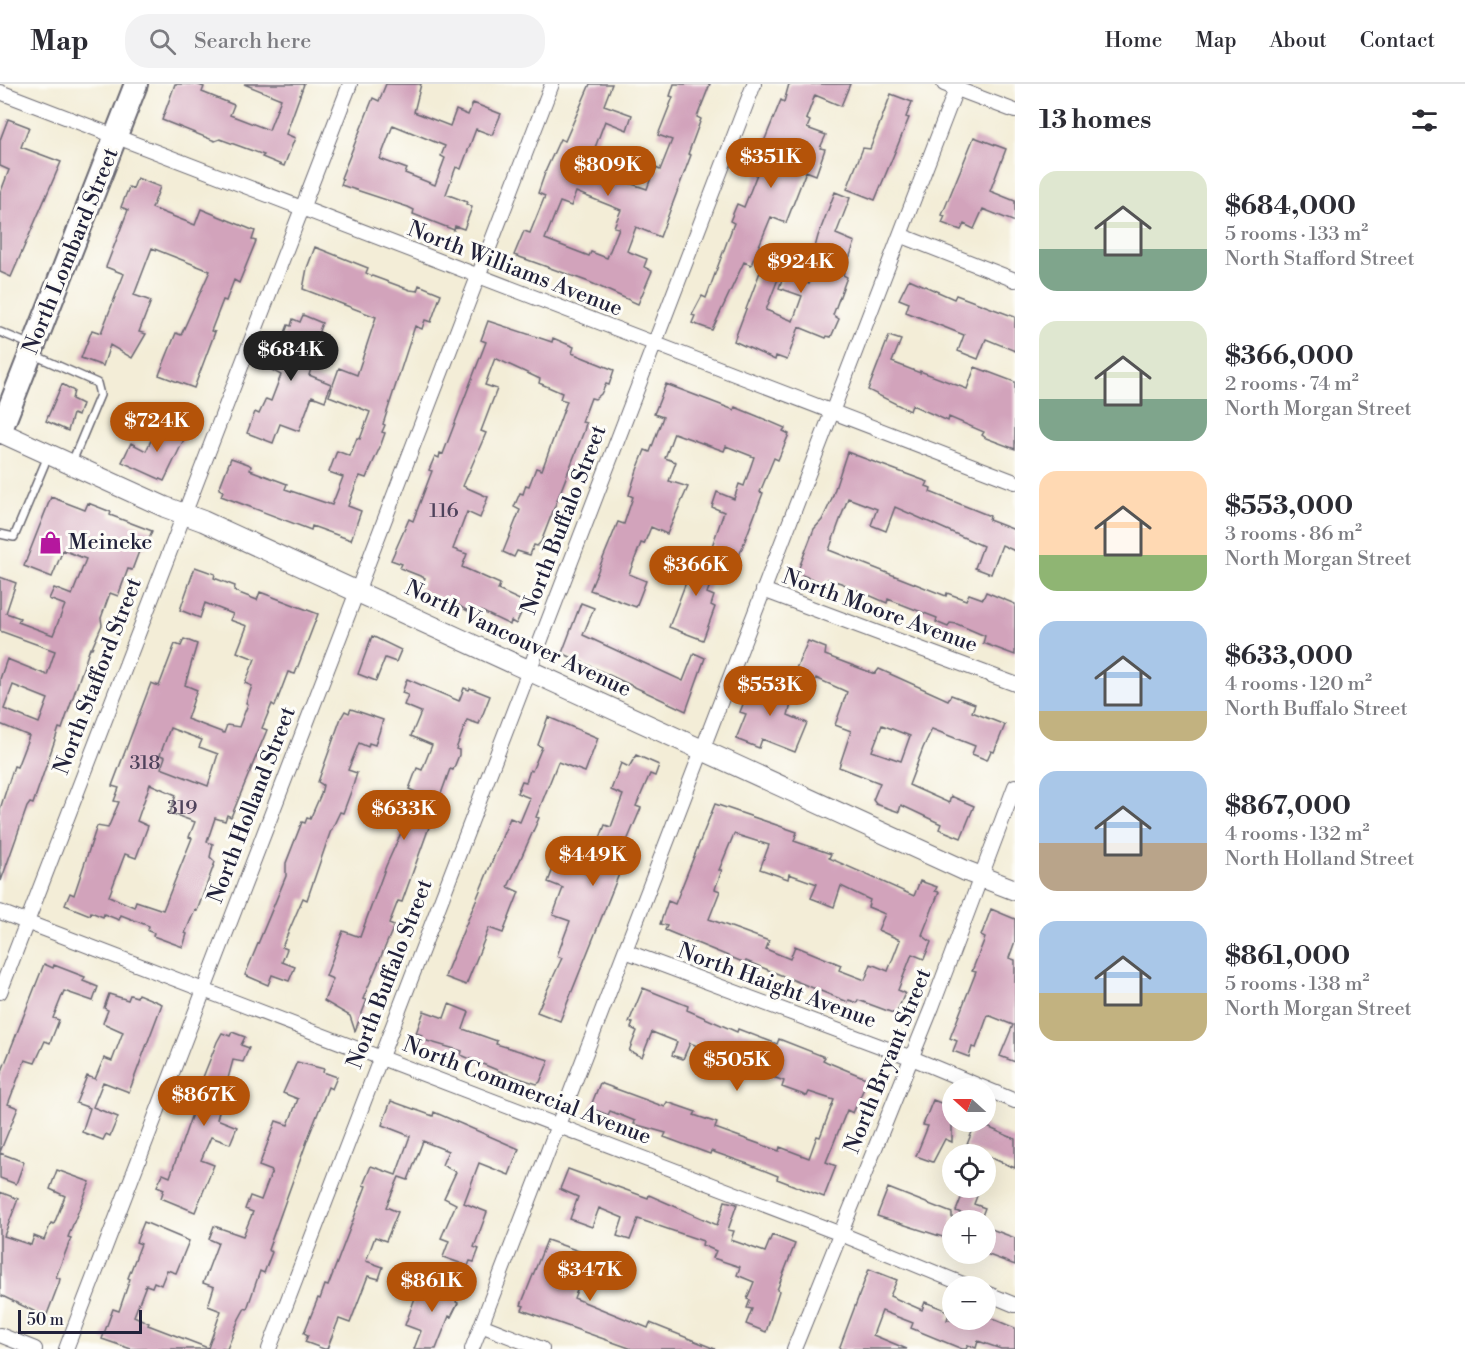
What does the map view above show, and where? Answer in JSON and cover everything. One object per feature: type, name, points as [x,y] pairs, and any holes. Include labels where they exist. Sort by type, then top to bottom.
[{"type":"main road","name":"North Lombard Street","points":[[0,432],[136,84]]},
{"type":"street","name":"North Stafford Street","points":[[0,992],[350,84]]},
{"type":"street","name":"North Holland Street","points":[[66,1349],[552,84]]},
{"type":"street","name":"North Buffalo Street","points":[[269,1349],[754,84]]},
{"type":"street","points":[[472,1349],[900,235],[953,86],[1015,111]]},
{"type":"street","name":"North Williams Avenue","points":[[0,92],[653,345],[1015,482]]},
{"type":"street","points":[[900,235],[1015,279]]},
{"type":"street","name":"North Vancouver Avenue","points":[[0,432],[981,877],[1015,890]]},
{"type":"street","name":"North Moore Avenue","points":[[763,590],[1015,684]]},
{"type":"street","name":"North Bryant Street","points":[[794,1349],[912,1058],[1015,786]]},
{"type":"street","name":"North Commercial Avenue","points":[[0,912],[841,1234],[943,1276]]},
{"type":"street","name":"North Haight Avenue","points":[[625,951],[912,1058],[1015,1101]]},
{"type":"street","points":[[996,1297],[1015,1305]]},
{"type":"street","points":[[481,1325],[542,1349]]},
{"type":"street","points":[[0,1335],[35,1349]]},
{"type":"lane","points":[[0,332],[97,383],[100,395],[71,464]]},
{"type":"lane","points":[[0,534],[14,537],[50,454]]},
{"type":"building","points":[[175,84],[196,84],[204,87],[202,92],[234,105],[230,115],[269,130],[281,99],[244,84],[304,84],[286,134],[295,138],[284,166],[262,157],[264,155],[220,139],[215,141],[162,120]]},
{"type":"building","points":[[386,84],[421,84],[414,112],[450,126],[456,110],[468,115],[473,103],[501,114],[492,135],[476,129],[461,169],[456,167],[446,194],[467,202],[466,204],[472,207],[464,229],[455,226],[454,230],[413,214],[414,210],[408,207],[341,185],[343,179],[341,178],[373,98],[379,101]],"holes":[[[393,125],[445,146],[441,156],[445,158],[435,185],[405,173],[407,169],[380,159]]]},
{"type":"building","points":[[590,84],[612,84],[604,105],[632,115],[627,130],[605,121],[587,169],[647,189],[653,172],[656,168],[660,170],[672,140],[658,135],[673,97],[670,96],[674,84],[710,84],[697,117],[701,119],[688,154],[691,155],[660,237],[636,227],[627,251],[647,259],[644,267],[652,271],[638,304],[589,282],[514,255],[524,231],[530,233],[545,196],[538,193],[546,170],[560,139],[565,141]],"holes":[[[576,192],[621,210],[614,227],[619,228],[607,258],[591,252],[589,256],[545,239],[560,202],[571,206]]]},
{"type":"building","points":[[789,84],[850,84],[841,106],[815,95],[806,119],[810,121],[807,128],[826,135],[820,148],[825,149],[816,175],[806,171],[786,223],[771,217],[751,265],[744,262],[712,330],[692,323],[695,316],[692,315],[702,296],[706,298],[734,223],[730,221],[737,204],[744,207],[764,156],[762,155],[766,145],[763,144],[781,100],[784,102]]},
{"type":"building","points":[[891,94],[912,102],[906,117],[909,118],[875,200],[847,189],[863,148],[870,149]]},
{"type":"building","points":[[8,119],[29,127],[21,147],[61,162],[11,277],[0,272],[0,194],[9,170],[0,166],[0,140]]},
{"type":"building","points":[[974,137],[1006,149],[990,191],[1015,201],[1015,222],[983,209],[974,229],[964,224],[961,230],[942,223],[945,216],[942,215]]},
{"type":"building","points":[[137,178],[160,187],[152,208],[195,225],[201,209],[255,231],[252,240],[256,241],[239,283],[234,280],[226,301],[223,300],[211,331],[215,332],[194,388],[159,375],[176,333],[181,335],[210,271],[152,248],[134,295],[151,301],[139,332],[146,334],[132,358],[110,345],[103,366],[81,358],[92,330],[101,333],[124,274],[106,267],[128,210],[121,207],[129,187],[133,189]]},
{"type":"building","points":[[835,192],[850,198],[836,234],[855,242],[843,275],[847,277],[833,315],[839,319],[831,337],[826,338],[799,327],[787,360],[776,356],[775,360],[734,341],[760,272],[778,279],[766,310],[793,321],[802,296],[779,288],[784,274],[809,284],[821,254],[814,251],[818,236]]},
{"type":"building","points":[[315,247],[368,268],[366,273],[372,276],[410,290],[417,291],[419,285],[441,294],[431,322],[425,320],[422,329],[415,326],[383,424],[385,425],[382,432],[385,433],[380,447],[366,478],[360,476],[348,506],[361,511],[351,540],[312,526],[311,530],[221,496],[223,491],[219,489],[231,458],[248,464],[251,466],[250,470],[287,484],[285,489],[332,505],[343,477],[329,472],[337,451],[350,456],[357,438],[360,439],[370,412],[329,396],[339,368],[357,375],[376,317],[303,289],[307,268]]},
{"type":"building","points":[[909,279],[954,299],[956,295],[1015,317],[1015,351],[986,339],[978,359],[958,351],[964,335],[906,312],[909,303],[899,299]]},
{"type":"building","points":[[303,315],[322,323],[308,361],[313,363],[309,375],[331,384],[325,401],[312,396],[299,431],[280,424],[273,443],[247,433],[255,412],[259,414],[266,399],[271,401],[281,375],[268,368],[275,350],[278,351],[288,325],[291,326],[293,319],[300,322]]},
{"type":"building","points":[[488,321],[552,342],[553,338],[574,347],[572,353],[614,370],[609,385],[606,384],[601,394],[595,399],[591,398],[582,422],[586,423],[584,431],[541,542],[537,546],[534,545],[530,555],[517,551],[514,557],[503,552],[520,510],[514,507],[520,493],[523,494],[526,485],[529,486],[536,468],[542,470],[567,401],[560,399],[562,393],[539,383],[540,379],[495,358],[485,385],[497,389],[481,431],[486,433],[463,486],[488,497],[480,518],[467,512],[453,549],[467,554],[462,567],[500,584],[498,590],[522,601],[519,607],[523,609],[516,624],[511,621],[510,625],[479,610],[476,616],[456,604],[420,590],[425,578],[400,568],[402,564],[391,560],[409,519],[413,521],[432,471],[429,470],[435,456],[439,458],[440,453],[443,454],[486,342],[481,340]]},
{"type":"building","points":[[889,336],[901,340],[892,362],[920,373],[920,371],[967,389],[975,367],[1015,382],[1015,449],[986,438],[982,435],[984,432],[949,417],[948,421],[912,405],[910,411],[868,390]]},
{"type":"building","points":[[62,384],[74,391],[72,399],[82,404],[78,416],[73,414],[68,431],[46,421]]},
{"type":"building","points":[[666,384],[734,410],[735,407],[785,428],[783,431],[789,434],[778,460],[774,458],[760,492],[763,493],[739,556],[712,546],[724,512],[712,507],[717,492],[734,499],[739,484],[744,486],[754,457],[726,446],[724,451],[674,433],[665,458],[676,462],[669,481],[688,487],[667,534],[651,527],[644,544],[641,543],[629,574],[646,581],[636,607],[590,590],[618,522],[624,524],[633,497],[629,495],[637,470],[645,450],[650,452],[663,417],[654,414]]},
{"type":"building","points":[[175,423],[189,429],[164,481],[122,462],[131,443],[146,451],[156,430],[169,436]]},
{"type":"building","points":[[847,452],[928,482],[926,486],[931,488],[930,492],[990,516],[989,520],[1015,530],[1015,551],[1002,545],[991,574],[975,568],[983,546],[895,507],[886,531],[871,525],[877,509],[848,498],[829,550],[946,596],[947,593],[966,600],[969,594],[983,599],[986,592],[1015,604],[1015,655],[983,643],[985,636],[957,624],[950,623],[948,627],[936,622],[937,618],[888,599],[887,603],[841,583],[828,579],[825,584],[797,573],[814,529],[822,520],[831,501]]},
{"type":"building","points":[[51,497],[85,510],[88,503],[111,512],[110,515],[152,531],[145,548],[141,546],[132,570],[128,569],[118,596],[110,593],[101,618],[102,625],[90,648],[62,729],[59,728],[33,804],[30,803],[27,807],[1,881],[0,809],[14,766],[17,767],[29,736],[0,724],[0,679],[7,659],[47,675],[55,651],[0,631],[0,577],[16,583],[6,613],[20,618],[18,622],[53,635],[65,605],[49,599],[54,588],[72,595],[86,559],[63,550],[52,577],[24,566]],"holes":[[[13,685],[48,699],[39,723],[4,709]]]},
{"type":"building","points":[[692,551],[719,561],[707,593],[714,596],[711,605],[715,607],[703,640],[669,627],[688,577],[683,575]]},
{"type":"building","points":[[195,567],[215,574],[214,578],[235,586],[234,591],[257,600],[260,592],[318,614],[295,674],[288,672],[275,706],[272,704],[262,728],[267,730],[231,817],[227,815],[225,821],[215,818],[207,842],[213,844],[210,857],[215,862],[197,911],[195,910],[185,933],[187,934],[183,947],[153,936],[154,933],[148,931],[149,926],[121,915],[119,920],[104,914],[103,917],[91,912],[90,915],[65,905],[70,893],[74,895],[97,826],[108,828],[119,802],[114,801],[119,788],[112,786],[151,683],[159,686],[175,644],[181,646],[184,639],[197,644],[185,685],[197,690],[187,719],[224,733],[227,725],[239,727],[248,704],[246,703],[252,686],[245,683],[255,659],[237,652],[247,626],[230,620],[233,614],[205,603],[200,618],[180,610]],"holes":[[[170,728],[202,740],[199,747],[218,754],[208,786],[161,768],[165,757],[160,755]],[[150,784],[176,795],[170,813],[195,822],[189,837],[192,838],[163,910],[136,901],[134,907],[109,896],[125,854],[136,858],[148,826],[137,821]]]},
{"type":"building","points":[[581,603],[594,608],[583,635],[683,681],[694,653],[705,658],[686,711],[562,653]]},
{"type":"building","points":[[372,636],[401,650],[396,662],[385,658],[376,681],[358,674]]},
{"type":"building","points":[[808,641],[826,648],[825,655],[875,674],[879,669],[948,700],[951,695],[975,704],[972,712],[1005,725],[994,752],[991,751],[987,760],[972,754],[975,746],[932,729],[923,748],[909,785],[949,803],[951,796],[974,806],[961,838],[939,829],[941,824],[901,805],[899,812],[876,804],[873,800],[880,783],[839,767],[851,731],[835,725],[847,692],[816,678],[815,681],[794,673]],"holes":[[[882,725],[910,736],[901,761],[872,751]]]},
{"type":"building","points":[[761,676],[795,690],[788,715],[807,723],[795,752],[762,739],[759,748],[736,739],[746,714],[740,712],[749,689],[755,692]]},
{"type":"building","points":[[407,679],[459,701],[464,688],[490,696],[479,724],[467,720],[456,749],[459,750],[459,755],[453,770],[450,769],[402,902],[398,901],[389,924],[394,926],[363,999],[367,1000],[355,1031],[350,1016],[324,1001],[333,979],[326,976],[343,931],[360,937],[386,866],[415,802],[416,792],[409,789],[417,768],[422,770],[432,745],[411,736],[421,712],[404,705],[408,695],[402,693]]},
{"type":"building","points":[[351,709],[383,720],[375,745],[369,743],[368,747],[359,743],[348,770],[357,773],[343,813],[340,812],[330,833],[307,900],[303,898],[282,947],[287,949],[282,962],[295,967],[289,981],[272,975],[268,985],[245,975],[286,876],[286,863],[302,822],[305,823],[307,818],[310,819],[321,794],[323,785],[318,782],[341,718],[345,711],[349,713]]},
{"type":"building","points":[[548,717],[598,738],[585,772],[558,762],[536,817],[539,818],[508,887],[519,892],[503,933],[489,928],[466,985],[445,977],[510,818],[520,822],[530,798],[517,793],[522,781],[526,782],[530,770],[532,771],[542,747],[538,745]]},
{"type":"building","points":[[636,755],[659,765],[655,776],[650,774],[636,806],[641,808],[621,855],[624,857],[623,864],[560,1021],[537,1012],[562,958],[557,956],[570,921],[553,915],[563,888],[548,882],[556,861],[592,876],[603,848],[597,846],[605,825],[611,827],[623,795],[611,790],[621,763],[629,767]]},
{"type":"building","points":[[715,804],[797,832],[794,841],[831,854],[829,858],[914,896],[920,881],[937,887],[935,891],[939,892],[922,935],[931,942],[924,959],[912,954],[898,990],[905,993],[896,1014],[858,1000],[857,1003],[849,1000],[848,1002],[665,930],[667,926],[660,924],[668,901],[675,904]],"holes":[[[734,834],[769,845],[760,869],[788,879],[789,874],[817,884],[811,898],[834,907],[841,886],[870,900],[868,907],[885,914],[878,930],[900,940],[888,971],[871,964],[865,980],[839,970],[841,965],[795,946],[790,959],[766,949],[769,941],[709,919],[720,891],[715,889],[722,870],[719,870]]]},
{"type":"building","points":[[991,909],[1015,919],[1015,941],[1009,958],[1015,960],[1015,1062],[1000,1056],[1013,1025],[988,1015],[976,1048],[972,1047],[969,1057],[953,1051],[957,1041],[950,1038],[976,972],[972,971],[985,938],[981,936]]},
{"type":"building","points":[[44,964],[53,968],[54,965],[85,977],[83,981],[98,987],[93,1001],[64,991],[53,1018],[59,1020],[50,1043],[45,1041],[35,1063],[25,1060],[8,1104],[18,1108],[0,1152],[0,1076]]},
{"type":"building","points":[[643,988],[688,1006],[687,1010],[737,1032],[738,1029],[777,1044],[779,1039],[825,1057],[823,1060],[868,1079],[853,1113],[847,1110],[826,1162],[836,1166],[824,1197],[777,1179],[778,1176],[748,1164],[711,1151],[710,1154],[664,1137],[666,1133],[634,1124],[635,1121],[610,1111],[608,1115],[590,1108],[600,1083],[665,1107],[667,1102],[696,1112],[694,1115],[717,1123],[715,1128],[779,1151],[780,1147],[809,1158],[817,1136],[820,1137],[834,1100],[809,1092],[807,1096],[782,1087],[784,1081],[762,1073],[766,1063],[726,1047],[723,1056],[690,1043],[683,1059],[672,1055],[677,1042],[652,1032],[642,1057],[629,1051],[637,1031],[631,1028],[633,1023],[629,1022]]},
{"type":"building","points":[[109,994],[128,1000],[130,995],[137,997],[138,994],[162,1004],[129,1092],[103,1082],[93,1107],[118,1117],[110,1136],[106,1134],[103,1140],[82,1132],[90,1108],[76,1103],[87,1076],[95,1079],[104,1058],[112,1061],[123,1032],[103,1023],[108,1010],[104,1008]]},
{"type":"building","points":[[449,1004],[469,1012],[463,1029],[497,1041],[496,1044],[549,1060],[540,1082],[537,1084],[504,1073],[461,1055],[462,1051],[420,1039],[422,1035],[416,1033],[424,1011],[444,1018]]},
{"type":"building","points":[[232,1032],[245,1037],[241,1045],[249,1048],[243,1062],[233,1060],[217,1119],[237,1127],[230,1144],[211,1137],[201,1160],[214,1165],[195,1212],[161,1198],[164,1189],[157,1186],[163,1174],[170,1177],[193,1111],[190,1110],[217,1042],[222,1033],[230,1036]]},
{"type":"building","points":[[297,1062],[324,1069],[323,1072],[337,1077],[332,1089],[328,1087],[307,1141],[268,1250],[272,1252],[264,1273],[260,1271],[247,1309],[245,1308],[239,1319],[227,1349],[131,1349],[102,1339],[113,1309],[119,1311],[141,1244],[136,1242],[144,1222],[189,1241],[176,1273],[167,1270],[161,1285],[154,1282],[152,1287],[146,1285],[134,1316],[149,1323],[148,1325],[208,1348],[221,1311],[208,1306],[214,1287],[203,1283],[218,1243],[209,1239],[214,1226],[243,1236],[253,1212],[245,1209],[250,1196],[261,1200],[272,1171],[259,1166],[276,1121],[288,1125],[298,1099],[283,1093]]},
{"type":"building","points":[[933,1100],[942,1103],[942,1132],[952,1132],[952,1142],[945,1139],[933,1162],[916,1156],[928,1126],[923,1125]]},
{"type":"building","points":[[391,1101],[433,1116],[434,1112],[519,1149],[509,1175],[479,1163],[464,1203],[487,1212],[474,1247],[479,1249],[474,1262],[470,1261],[468,1266],[443,1257],[449,1241],[441,1238],[456,1204],[444,1198],[456,1172],[442,1165],[448,1151],[423,1141],[408,1180],[399,1177],[386,1207],[398,1212],[386,1241],[375,1237],[366,1261],[383,1267],[379,1279],[368,1276],[350,1323],[339,1319],[327,1349],[324,1349],[305,1342],[308,1335],[304,1333],[318,1298],[320,1299],[325,1285],[328,1286],[366,1186],[363,1185],[371,1166],[396,1175],[410,1136],[382,1125]]},
{"type":"building","points":[[996,1131],[1015,1139],[1015,1168],[996,1160],[996,1144],[967,1144],[972,1132]]},
{"type":"building","points":[[0,1153],[24,1162],[16,1184],[0,1178]]},
{"type":"building","points":[[568,1169],[648,1198],[649,1195],[717,1225],[725,1201],[737,1204],[728,1230],[734,1231],[731,1240],[765,1252],[772,1235],[795,1244],[777,1290],[779,1291],[766,1332],[746,1324],[752,1309],[747,1308],[750,1300],[747,1299],[754,1282],[737,1275],[740,1267],[713,1258],[716,1251],[702,1245],[703,1241],[638,1219],[630,1240],[617,1236],[623,1218],[599,1208],[592,1227],[570,1219],[578,1197],[560,1189]]},
{"type":"building","points":[[57,1170],[90,1182],[68,1237],[71,1238],[56,1277],[60,1279],[59,1283],[46,1317],[0,1295],[0,1192],[18,1199],[4,1236],[31,1245],[34,1236],[44,1240],[51,1223],[54,1224],[65,1196],[50,1189]]},
{"type":"building","points":[[888,1188],[944,1210],[942,1210],[942,1237],[877,1216]]},
{"type":"building","points":[[961,1198],[976,1198],[974,1204],[985,1208],[984,1210],[956,1210]]},
{"type":"building","points":[[996,1231],[1015,1238],[1015,1265],[996,1258]]},
{"type":"building","points":[[547,1240],[622,1266],[615,1284],[584,1272],[574,1298],[648,1328],[650,1323],[715,1349],[632,1349],[522,1310],[524,1306],[521,1305]]},
{"type":"building","points":[[869,1269],[897,1280],[890,1296],[922,1310],[925,1302],[942,1309],[942,1330],[996,1330],[996,1320],[1015,1328],[1015,1349],[1001,1349],[978,1341],[976,1348],[968,1345],[966,1349],[962,1349],[911,1328],[913,1323],[882,1311],[873,1335],[907,1349],[839,1349]]},
{"type":"building","points":[[427,1279],[460,1291],[456,1302],[458,1303],[451,1317],[449,1316],[436,1349],[414,1349],[421,1331],[405,1325],[415,1298],[420,1299]]},
{"type":"place","name":"Meineke","points":[[50,542]]}]
